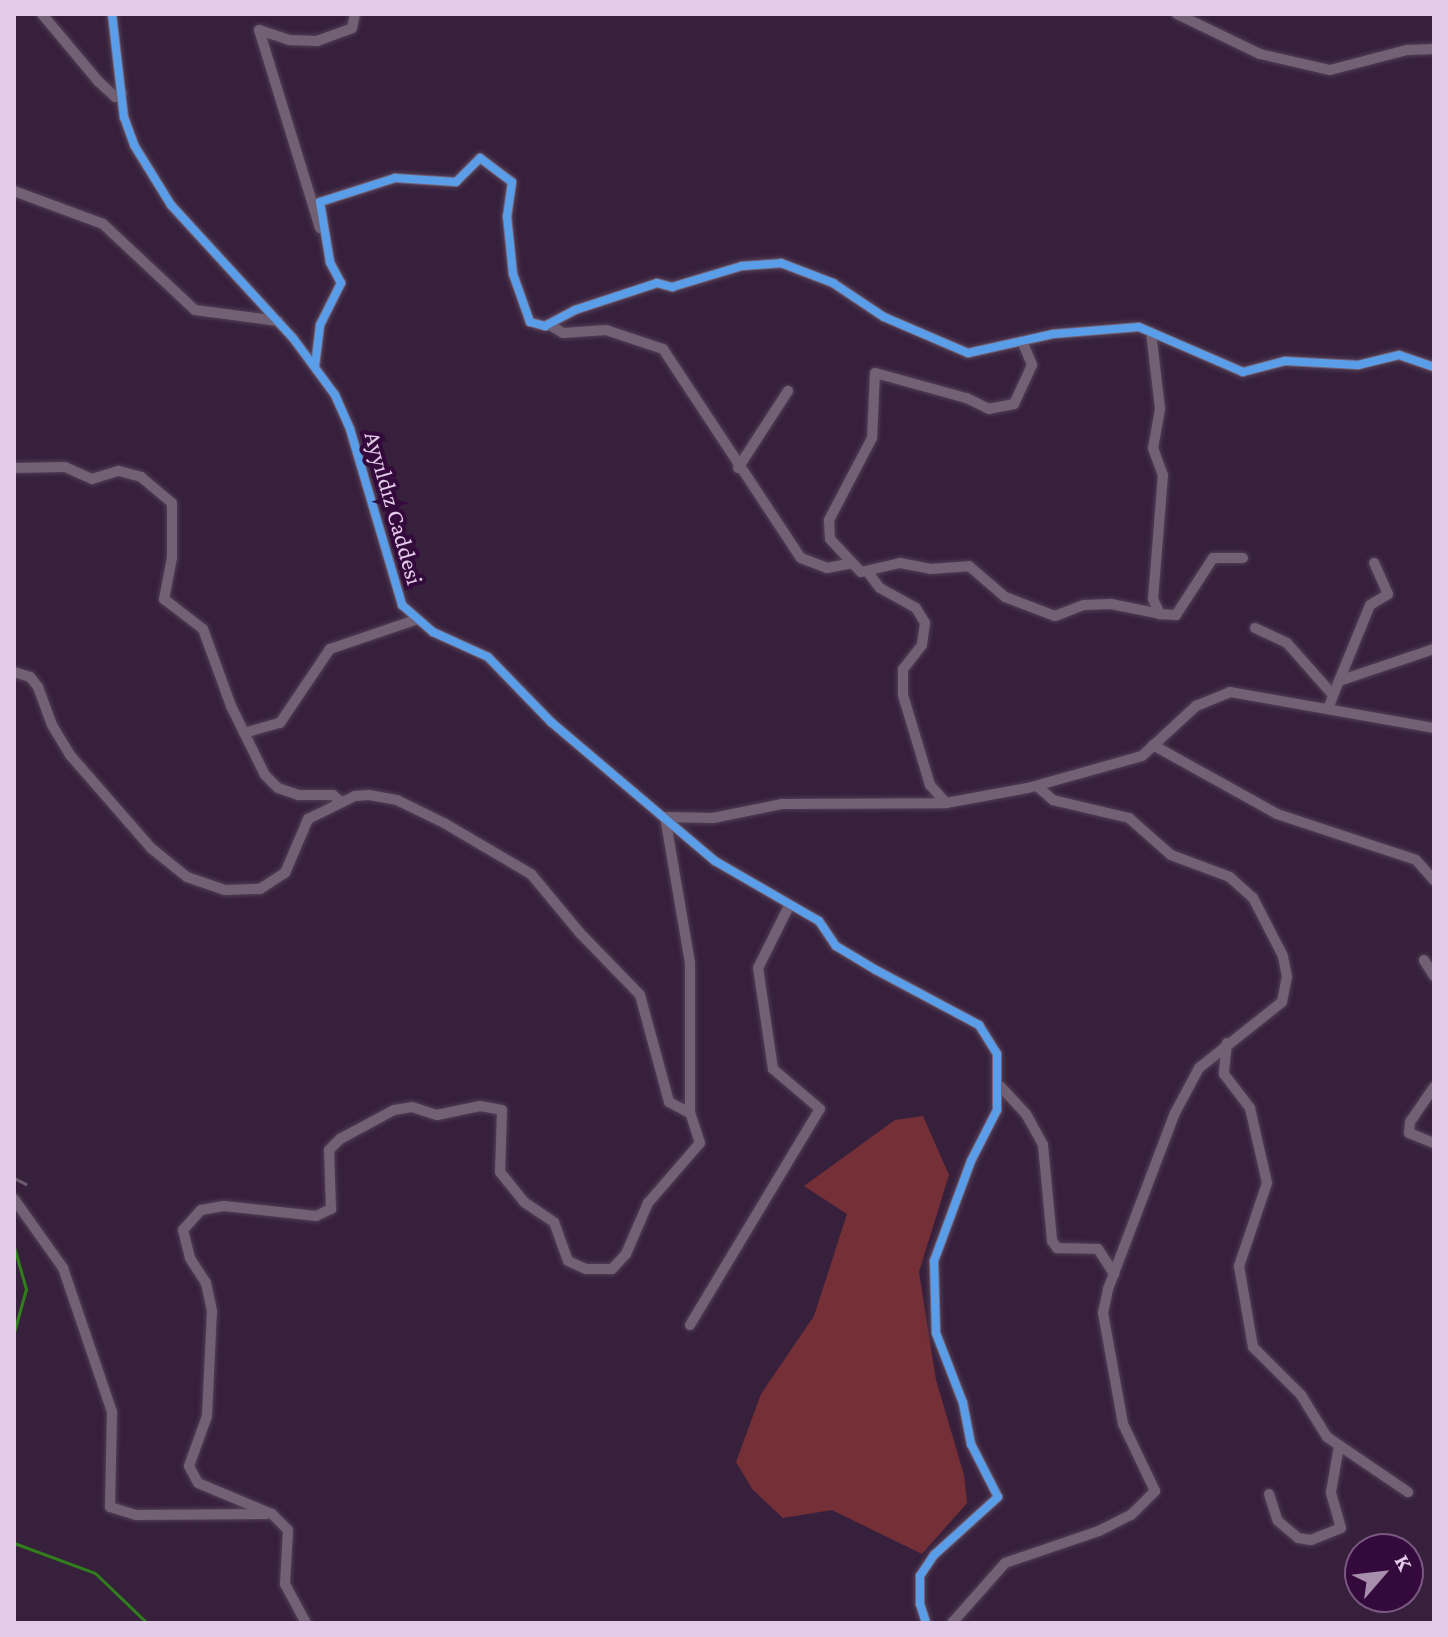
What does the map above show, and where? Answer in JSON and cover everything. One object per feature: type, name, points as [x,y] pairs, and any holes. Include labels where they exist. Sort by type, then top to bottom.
[{"type":"street","points":[[42,14],[98,81],[115,97],[122,93]]},
{"type":"street","name":"Ayyıldız Caddesi","points":[[112,14],[124,117],[148,174],[315,366],[350,429],[393,584],[415,620],[488,657],[551,722],[715,861],[819,921],[836,946],[979,1025],[997,1054],[1000,1086]]},
{"type":"street","points":[[315,366],[320,325],[341,283],[328,251],[259,30],[289,40],[317,41],[352,28],[355,14]]},
{"type":"street","points":[[1177,14],[1260,54],[1330,70],[1434,49]]},
{"type":"street","points":[[328,251],[320,202],[395,178],[456,182],[480,158],[512,182],[507,216],[513,274],[530,322],[548,324],[563,333],[606,330],[663,349],[738,468],[801,558],[827,568],[853,563]]},
{"type":"street","points":[[14,191],[103,224],[195,310],[278,321]]},
{"type":"street","points":[[548,324],[657,283],[672,287],[742,266],[781,263],[833,283],[884,317],[968,353],[1022,341],[1139,327],[1243,372],[1285,361],[1358,365],[1399,355],[1434,367]]},
{"type":"street","points":[[1151,332],[1160,409],[1153,448],[1163,475],[1153,599],[1160,614]]},
{"type":"street","points":[[946,803],[930,785],[903,695],[903,669],[922,645],[925,623],[916,608],[898,602],[830,539],[829,520],[872,438],[875,373],[966,398],[989,409],[1014,404],[1032,365],[1022,341]]},
{"type":"street","points":[[738,468],[788,391]]},
{"type":"street","points":[[14,468],[65,467],[92,479],[119,471],[141,477],[172,503],[172,558],[164,599],[203,629],[244,733],[265,775],[278,788],[298,795],[333,795],[341,802]]},
{"type":"street","points":[[867,571],[900,563],[930,569],[969,566],[1005,597],[1055,616],[1084,605],[1111,604],[1176,615],[1213,558],[1243,558]]},
{"type":"street","points":[[1328,709],[1370,605],[1388,594],[1374,563]]},
{"type":"street","points":[[244,733],[280,723],[330,649],[415,620]]},
{"type":"street","points":[[1255,628],[1287,643],[1333,695]]},
{"type":"street","points":[[1339,681],[1434,649]]},
{"type":"street","points":[[14,672],[30,677],[38,687],[52,725],[70,755],[151,848],[187,877],[225,890],[268,885],[285,873],[308,819],[341,802],[369,795],[397,800],[545,884],[580,933],[640,995],[669,1102],[690,1113]]},
{"type":"street","points":[[306,1623],[285,1584],[288,1530],[272,1514],[198,1483],[189,1466],[207,1416],[212,1311],[206,1283],[190,1258],[183,1230],[201,1210],[224,1206],[316,1216],[331,1209],[329,1150],[340,1139],[394,1110],[412,1107],[437,1115],[480,1106],[502,1110],[500,1172],[524,1202],[554,1222],[568,1261],[586,1269],[612,1269],[626,1254],[648,1203],[700,1143],[690,1113],[690,963],[665,817],[713,818],[782,804],[946,803],[1037,786],[1111,767],[1153,745],[1196,706],[1230,692],[1434,728]]},
{"type":"street","points":[[1153,745],[1277,814],[1416,860],[1434,880]]},
{"type":"street","points":[[952,1623],[1005,1563],[1035,1548],[1099,1531],[1131,1515],[1155,1491],[1123,1424],[1103,1313],[1114,1274],[1175,1113],[1199,1068],[1227,1043],[1252,1030],[1282,1002],[1287,977],[1283,956],[1253,898],[1230,877],[1171,855],[1129,818],[1053,800],[1037,786]]},
{"type":"street","points":[[690,1325],[820,1109],[773,1069],[758,968],[789,906]]},
{"type":"street","points":[[1424,960],[1434,976]]},
{"type":"street","points":[[1227,1043],[1224,1074],[1250,1108],[1267,1183],[1239,1266],[1253,1347],[1301,1395],[1327,1437],[1408,1492]]},
{"type":"street","points":[[1000,1086],[1026,1114],[1043,1145],[1052,1241],[1057,1248],[1098,1249],[1114,1274]]},
{"type":"street","points":[[926,1623],[920,1604],[920,1576],[934,1555],[998,1497],[971,1444],[963,1403],[936,1333],[934,1261],[971,1161],[997,1110],[1000,1086]]},
{"type":"street","points":[[1434,1087],[1410,1122],[1409,1133],[1434,1143]]},
{"type":"street","points":[[14,1199],[63,1268],[112,1412],[110,1507],[137,1515],[272,1514]]},
{"type":"street","points":[[1269,1494],[1278,1521],[1298,1538],[1311,1540],[1341,1528],[1331,1492],[1339,1446]]},
{"type":"shaded area","points":[[923,1116],[949,1175],[919,1272],[936,1380],[964,1475],[967,1503],[922,1554],[832,1510],[783,1518],[753,1490],[736,1462],[761,1394],[814,1316],[847,1214],[804,1186],[895,1120]]},
{"type":"waterway","points":[[14,1247],[26,1289],[14,1332]]},
{"type":"waterway","points":[[14,1543],[95,1573],[147,1623]]},
{"type":"railway","points":[[14,1178],[26,1184]]},
{"type":"cycle path","points":[[112,14],[124,117],[134,145],[171,205],[293,338],[335,395],[350,429],[402,605],[433,632],[488,657],[551,722],[715,861],[819,921],[836,946],[979,1025],[997,1054],[997,1110],[971,1161],[934,1261],[936,1333],[963,1403],[971,1444],[998,1497],[934,1555],[920,1576],[920,1604],[926,1623]]},
{"type":"cycle path","points":[[315,366],[320,325],[341,283],[330,262],[320,202],[395,178],[456,182],[480,158],[512,182],[507,216],[513,274],[530,322],[545,326],[575,310],[657,283],[672,287],[742,266],[781,263],[833,283],[884,317],[968,353],[1053,334],[1139,327],[1243,372],[1285,361],[1358,365],[1399,355],[1434,367]]}]
